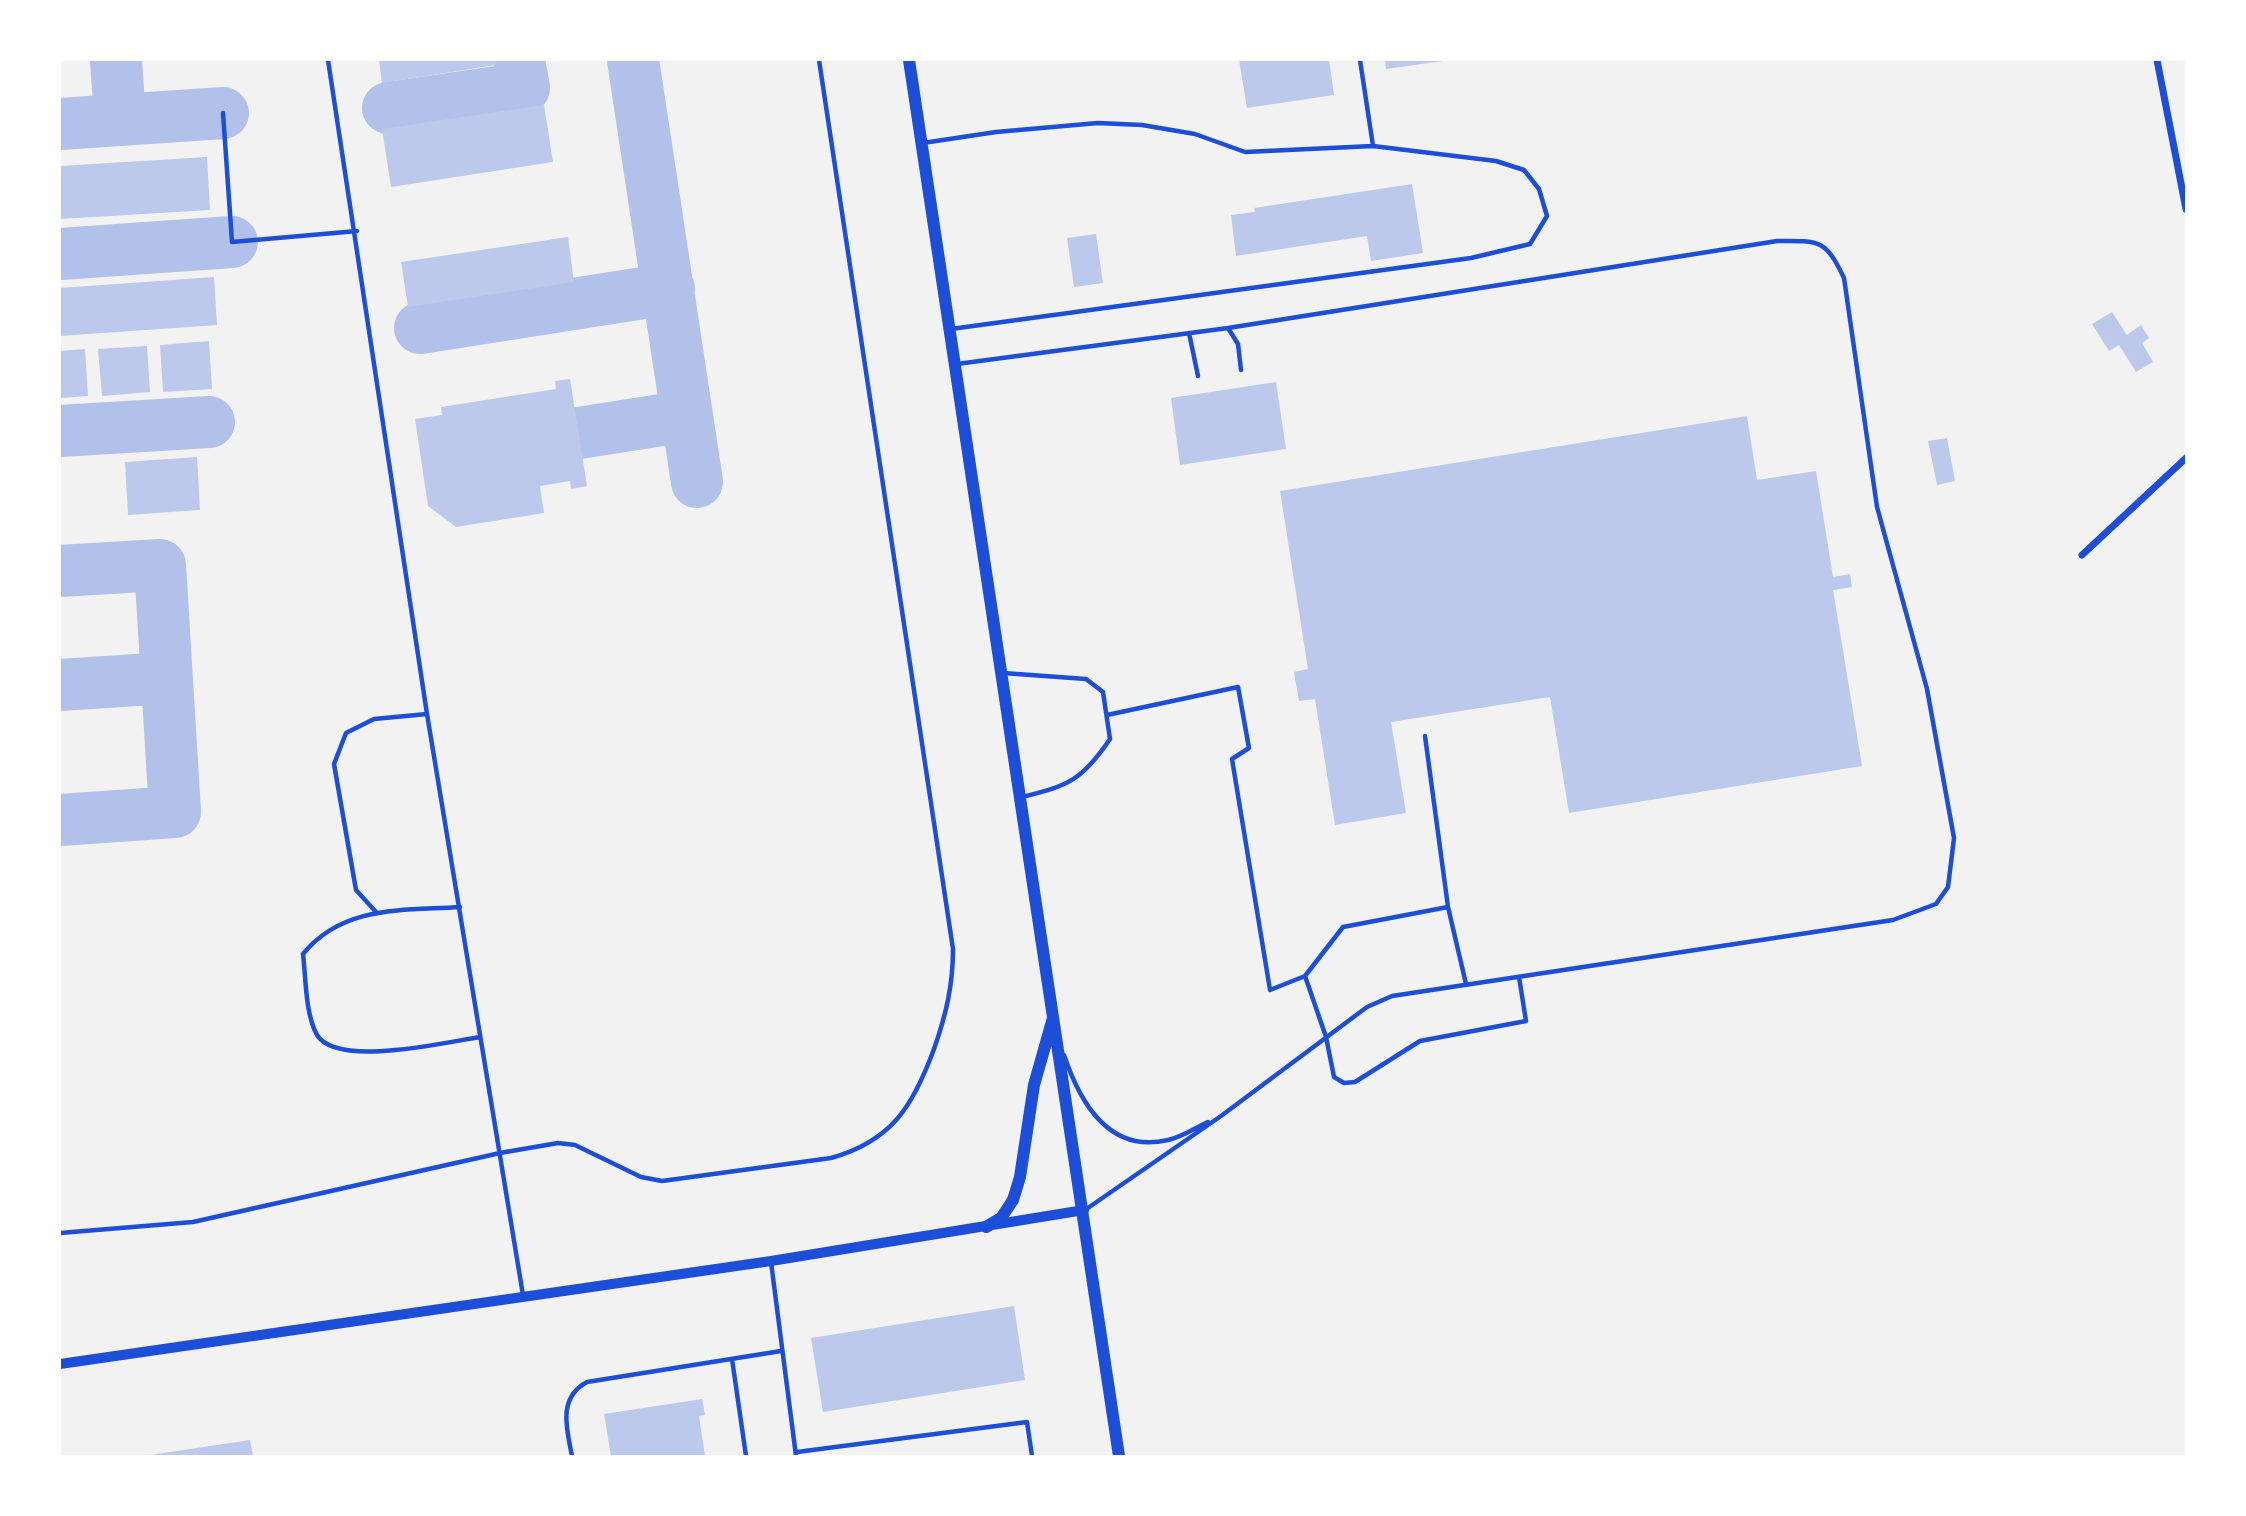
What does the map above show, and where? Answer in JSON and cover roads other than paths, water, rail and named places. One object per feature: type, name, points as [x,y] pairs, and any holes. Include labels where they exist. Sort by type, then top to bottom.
[{"type":"main road","points":[[909,60],[1084,1210],[1119,1457]]},
{"type":"main road","points":[[986,1227],[1002,1218],[1013,1200],[1020,1177],[1034,1085],[1054,1014]]},
{"type":"street","points":[[2157,60],[2186,209]]},
{"type":"street","points":[[2082,555],[2186,458]]},
{"type":"street","points":[[60,1364],[771,1261],[1084,1210]]},
{"type":"lane","points":[[328,60],[357,231],[428,714],[523,1295]]},
{"type":"lane","points":[[60,1233],[193,1222],[500,1153],[558,1143],[575,1145],[641,1177],[662,1181],[831,1158],[855,1151],[891,1127],[908,1108],[943,1026],[953,985],[953,949],[819,60]]},
{"type":"lane","points":[[1360,60],[1373,146]]},
{"type":"lane","points":[[223,113],[232,242],[357,231]]},
{"type":"lane","points":[[922,143],[996,132],[1098,123],[1142,125],[1195,135],[1245,152],[1373,146],[1496,161],[1524,170],[1539,189],[1547,216],[1530,244],[1471,258],[950,329]]},
{"type":"lane","points":[[956,365],[1228,328],[1777,241],[1813,241],[1832,251],[1844,278],[1877,507],[1927,689],[1954,838],[1948,887],[1936,904],[1893,920],[1392,996],[1367,1007],[1221,1116],[1084,1210]]},
{"type":"lane","points":[[1228,328],[1238,344],[1241,370]]},
{"type":"lane","points":[[1189,333],[1198,376]]},
{"type":"lane","points":[[1003,673],[1086,679],[1103,692],[1107,715],[1110,739],[1090,769],[1058,788],[1021,797]]},
{"type":"lane","points":[[1107,715],[1238,687],[1249,748],[1232,759],[1270,990],[1305,976],[1343,927],[1448,907]]},
{"type":"lane","points":[[376,912],[356,890],[334,764],[346,733],[374,719],[428,714]]},
{"type":"lane","points":[[1425,736],[1448,907],[1466,984]]},
{"type":"lane","points":[[460,907],[376,912],[340,923],[319,935],[303,954],[311,1014],[318,1036],[333,1047],[361,1053],[480,1037]]},
{"type":"lane","points":[[1305,976],[1326,1037],[1334,1077],[1344,1083],[1355,1082],[1420,1041],[1526,1021],[1519,976]]},
{"type":"lane","points":[[1058,1039],[1080,1098],[1099,1123],[1118,1136],[1146,1142],[1169,1140],[1221,1116]]},
{"type":"lane","points":[[771,1261],[796,1454],[1027,1422],[1032,1457]]},
{"type":"lane","points":[[572,1457],[565,1413],[578,1387],[587,1382],[781,1352]]},
{"type":"lane","points":[[732,1359],[746,1457]]}]
